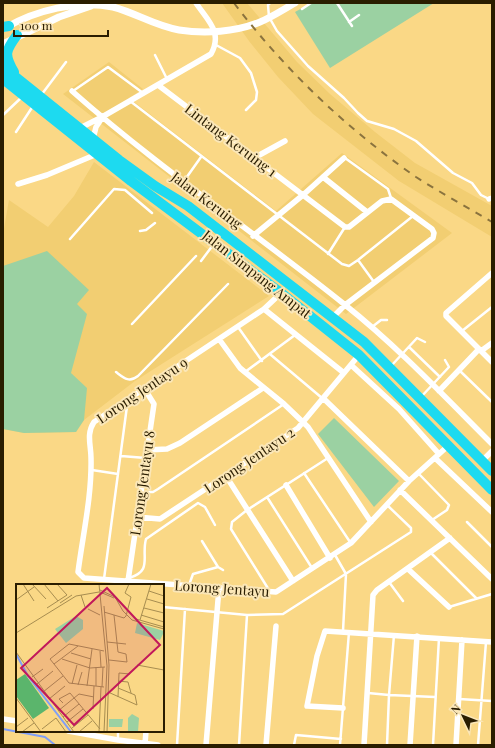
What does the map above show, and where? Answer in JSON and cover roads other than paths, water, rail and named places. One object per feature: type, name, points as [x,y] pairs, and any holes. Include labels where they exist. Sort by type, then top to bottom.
[{"type":"highway","points":[[9,81],[6,54],[8,47],[17,35]]},
{"type":"highway","name":"Jalan Simpang Ampat","points":[[3,66],[9,81],[24,96],[38,100],[97,154],[281,292],[359,355],[492,490]]},
{"type":"highway","name":"Jalan Simpang Ampat","points":[[9,81],[80,128],[133,171],[188,206],[364,342],[492,471]]},
{"type":"street","points":[[80,128],[102,117],[211,54],[216,45],[217,34],[196,3]]},
{"type":"street","points":[[5,27],[57,7],[77,4],[97,4],[113,7],[159,26],[202,32],[235,29],[260,22],[295,3]]},
{"type":"street","points":[[3,44],[17,35],[59,17],[97,4]]},
{"type":"street","name":"Lintang Keruing 1","points":[[158,85],[345,227]]},
{"type":"street","name":"Jalan Keruing","points":[[72,91],[183,182],[345,304],[402,355],[492,444]]},
{"type":"street","points":[[93,139],[96,127],[102,117]]},
{"type":"street","points":[[254,158],[285,141]]},
{"type":"street","points":[[18,184],[88,160],[97,154]]},
{"type":"street","points":[[254,236],[344,158]]},
{"type":"street","points":[[323,177],[367,212]]},
{"type":"street","points":[[333,317],[345,304],[433,238],[434,233],[432,229],[391,198],[382,201],[348,227],[345,227]]},
{"type":"street","points":[[492,273],[446,313],[446,316],[492,362]]},
{"type":"street","name":"Lorong Jentayu 9","points":[[84,578],[78,572],[91,470],[88,437],[90,427],[94,422],[144,388],[264,309],[281,292]]},
{"type":"street","points":[[264,309],[344,373]]},
{"type":"street","points":[[219,339],[245,373],[284,404],[303,422],[371,522]]},
{"type":"street","points":[[439,391],[480,350],[492,343]]},
{"type":"street","name":"Lorong Jentayu 2","points":[[138,517],[155,519],[168,514],[298,428],[359,355]]},
{"type":"street","points":[[351,365],[399,409],[437,456],[492,512]]},
{"type":"street","name":"Lorong Jentayu 8","points":[[128,579],[154,404],[144,388]]},
{"type":"street","points":[[147,450],[167,448],[180,443],[262,388]]},
{"type":"street","points":[[322,398],[409,481]]},
{"type":"street","name":"Lorong Jentayu","points":[[164,584],[276,592],[351,543],[409,481],[449,445]]},
{"type":"street","points":[[482,461],[492,451]]},
{"type":"street","points":[[226,476],[293,581]]},
{"type":"street","points":[[286,485],[332,556]]},
{"type":"street","points":[[400,490],[492,579]]},
{"type":"street","points":[[364,745],[372,633],[373,595],[450,538]]},
{"type":"street","points":[[408,569],[449,607]]},
{"type":"street","name":"Lorong Jentayu","points":[[84,578],[128,579],[156,584]]},
{"type":"street","points":[[206,745],[219,588]]},
{"type":"street","points":[[266,745],[276,626]]},
{"type":"street","points":[[343,708],[307,706],[323,633],[328,630],[489,641]]},
{"type":"street","points":[[410,745],[417,636]]},
{"type":"street","points":[[456,745],[462,640]]},
{"type":"street","points":[[3,719],[16,722]]},
{"type":"street","points":[[75,732],[118,740],[158,745]]},
{"type":"street","points":[[146,732],[146,744]]},
{"type":"lane","points":[[270,3],[268,5],[269,18],[277,31],[308,66],[367,121],[394,128],[416,141],[453,173],[472,182],[481,195],[491,198]]},
{"type":"lane","points":[[302,9],[312,3]]},
{"type":"lane","points":[[337,3],[352,26]]},
{"type":"lane","points":[[349,22],[358,15]]},
{"type":"lane","points":[[216,45],[240,58],[251,73],[257,92],[256,100],[246,110]]},
{"type":"lane","points":[[155,55],[168,79]]},
{"type":"lane","points":[[16,132],[23,117],[38,100],[66,62]]},
{"type":"lane","points":[[72,91],[108,67],[143,93]]},
{"type":"lane","points":[[4,113],[24,96]]},
{"type":"lane","points":[[130,101],[342,264],[349,266],[358,260],[413,215]]},
{"type":"lane","points":[[183,182],[201,157]]},
{"type":"lane","points":[[344,158],[388,189],[391,198]]},
{"type":"lane","points":[[70,238],[114,189],[125,190],[152,213]]},
{"type":"lane","points":[[140,231],[146,230],[155,223]]},
{"type":"lane","points":[[328,254],[345,227]]},
{"type":"lane","points":[[201,261],[215,242]]},
{"type":"lane","points":[[132,324],[196,256]]},
{"type":"lane","points":[[358,260],[374,282]]},
{"type":"lane","points":[[116,372],[126,380],[131,381],[138,376],[228,284]]},
{"type":"lane","points":[[462,332],[492,307]]},
{"type":"lane","points":[[371,327],[381,320],[387,320]]},
{"type":"lane","points":[[238,327],[262,361]]},
{"type":"lane","points":[[245,373],[271,355],[296,334]]},
{"type":"lane","points":[[390,367],[417,338],[425,342]]},
{"type":"lane","points":[[409,347],[440,377]]},
{"type":"lane","points":[[271,355],[322,398]]},
{"type":"lane","points":[[420,398],[449,366],[445,360]]},
{"type":"lane","points":[[459,370],[492,402]]},
{"type":"lane","points":[[104,579],[127,406],[124,402]]},
{"type":"lane","points":[[141,492],[153,492],[158,489],[284,404]]},
{"type":"lane","points":[[121,456],[146,458]]},
{"type":"lane","points":[[270,592],[231,529],[232,522],[247,510],[328,457]]},
{"type":"lane","points":[[91,470],[118,474]]},
{"type":"lane","points":[[304,473],[351,543]]},
{"type":"lane","points":[[418,473],[449,505],[447,510],[432,520]]},
{"type":"lane","points":[[267,497],[312,568]]},
{"type":"lane","points":[[128,579],[141,572],[145,565],[146,539],[198,503],[204,508],[215,525]]},
{"type":"lane","points":[[164,607],[247,614],[283,614],[411,532],[411,528],[387,505]]},
{"type":"lane","points":[[168,514],[173,520]]},
{"type":"lane","points":[[467,522],[492,547]]},
{"type":"lane","points":[[202,541],[218,567],[223,570]]},
{"type":"lane","points":[[431,553],[476,598]]},
{"type":"lane","points":[[332,556],[346,574],[346,631],[340,745]]},
{"type":"lane","points":[[189,586],[193,574],[218,567]]},
{"type":"lane","points":[[389,582],[403,601]]},
{"type":"lane","points":[[449,607],[492,594]]},
{"type":"lane","points":[[177,745],[185,609]]},
{"type":"lane","points":[[239,745],[247,614]]},
{"type":"lane","points":[[387,745],[394,634]]},
{"type":"lane","points":[[433,745],[439,638]]},
{"type":"lane","points":[[478,745],[481,700],[489,641]]},
{"type":"lane","points":[[368,693],[435,697]]},
{"type":"lane","points":[[459,699],[492,701]]},
{"type":"lane","points":[[118,732],[118,740]]},
{"type":"lane","points":[[294,745],[296,735],[341,739]]},
{"type":"waterway","points":[[3,729],[16,731]]},
{"type":"waterway","points":[[19,732],[45,737],[55,745]]},
{"type":"railway","points":[[234,3],[274,52],[342,119],[416,177],[492,222]]}]
